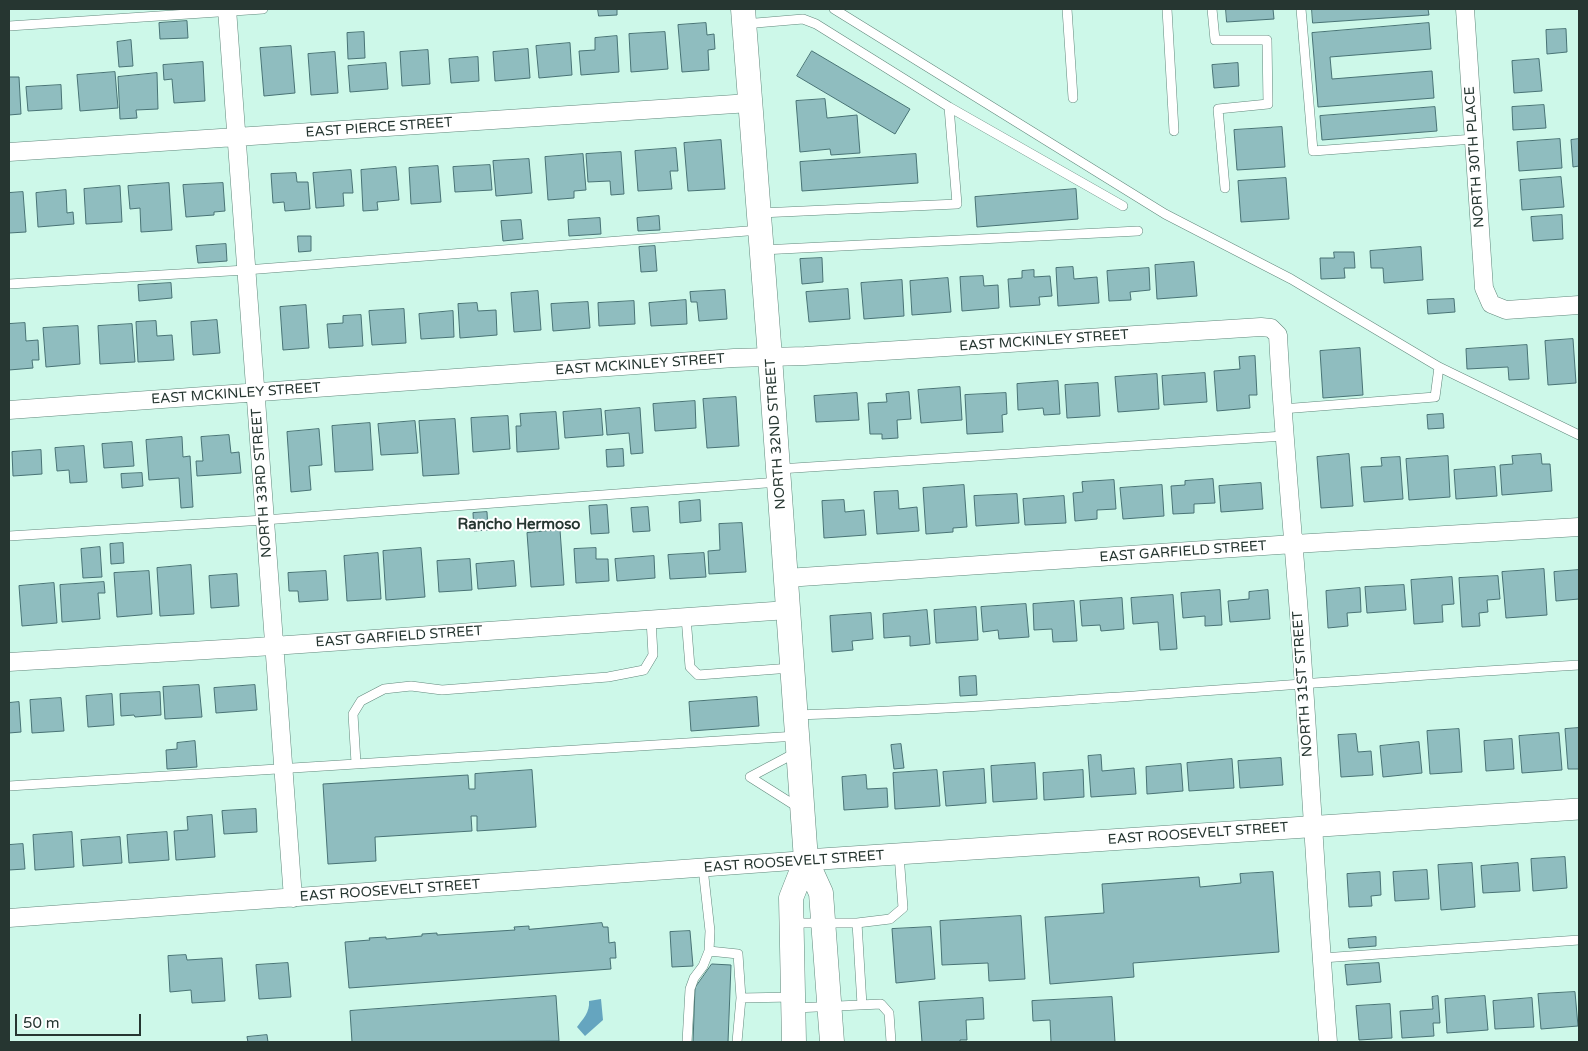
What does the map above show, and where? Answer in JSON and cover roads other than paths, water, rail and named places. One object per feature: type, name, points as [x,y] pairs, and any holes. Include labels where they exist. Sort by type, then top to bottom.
[{"type":"main road","name":"NORTH 32ND STREET","points":[[743,17],[779,476],[806,860],[821,893],[832,1042]]},
{"type":"main road","name":"NORTH 32ND STREET","points":[[794,1042],[791,898],[806,860]]},
{"type":"street","name":"NORTH 30TH PLACE","points":[[1465,9],[1484,288],[1491,304],[1506,310],[1579,305]]},
{"type":"street","name":"NORTH 33RD STREET","points":[[227,10],[293,898]]},
{"type":"street","name":"EAST PIERCE STREET","points":[[9,152],[750,103]]},
{"type":"street","name":"EAST MCKINLEY STREET","points":[[9,410],[734,358],[1261,327],[1271,328]]},
{"type":"street","name":"NORTH 31ST STREET","points":[[1271,328],[1278,334],[1328,1042]]},
{"type":"street","name":"EAST GARFIELD STREET","points":[[786,578],[1579,527]]},
{"type":"street","name":"EAST GARFIELD STREET","points":[[9,662],[273,646],[788,610]]},
{"type":"street","name":"EAST ROOSEVELT STREET","points":[[9,918],[806,860],[1579,809]]},
{"type":"lane","points":[[9,26],[263,9]]},
{"type":"lane","points":[[834,9],[1165,214],[1291,279],[1439,367],[1579,435]]},
{"type":"lane","points":[[1067,9],[1073,98]]},
{"type":"lane","points":[[1167,9],[1174,132]]},
{"type":"lane","points":[[1212,9],[1215,40],[1267,40],[1268,104],[1218,109],[1225,188]]},
{"type":"lane","points":[[1301,9],[1313,151],[1474,140]]},
{"type":"lane","points":[[743,17],[803,19],[816,24],[949,106],[1123,206]]},
{"type":"lane","points":[[760,231],[805,211],[958,204],[949,106]]},
{"type":"lane","points":[[9,284],[246,270],[760,231],[1138,231]]},
{"type":"lane","points":[[1282,409],[1435,397],[1439,367]]},
{"type":"lane","points":[[9,536],[264,520],[779,476],[1284,436]]},
{"type":"lane","points":[[686,617],[690,668],[698,675],[793,668]]},
{"type":"lane","points":[[356,763],[353,714],[361,701],[384,689],[411,686],[442,690],[608,677],[644,670],[653,655],[651,619]]},
{"type":"lane","points":[[9,786],[798,734],[908,710],[1304,685],[1579,665]]},
{"type":"lane","points":[[798,734],[750,777],[803,811]]},
{"type":"lane","points":[[792,923],[857,923],[890,919],[903,908],[899,854]]},
{"type":"lane","points":[[687,1042],[690,989],[694,978],[704,966],[709,951],[710,931],[703,868]]},
{"type":"lane","points":[[857,923],[862,1005]]},
{"type":"lane","points":[[1322,958],[1579,940]]},
{"type":"lane","points":[[709,951],[738,954],[741,998],[737,1042]]},
{"type":"lane","points":[[741,998],[830,1007],[881,1004],[890,1013],[891,1042]]},
{"type":"water","points":[[601,999],[603,1020],[585,1036],[577,1027],[587,1012],[589,1001]]},
{"type":"district","name":"Rancho Hermoso","points":[[519,525]]}]
